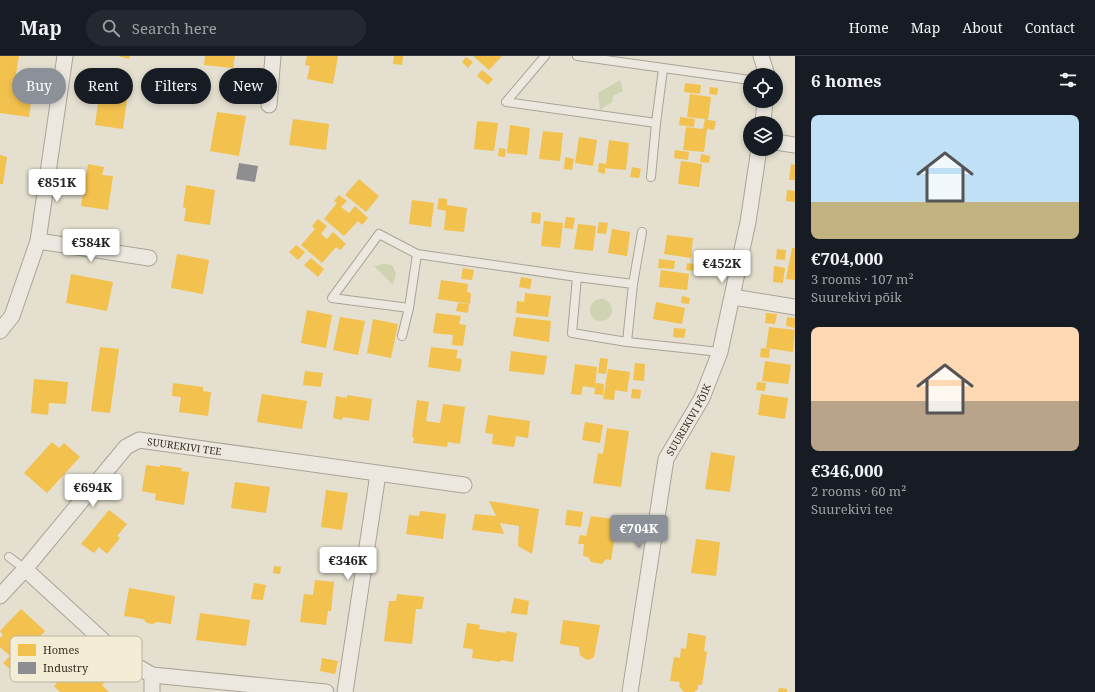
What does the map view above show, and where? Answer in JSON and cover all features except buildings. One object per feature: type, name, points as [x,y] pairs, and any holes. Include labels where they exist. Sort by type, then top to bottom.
[{"type":"street","points":[[0,330],[12,316],[38,241],[64,56]]},
{"type":"street","points":[[269,105],[272,56]]},
{"type":"street","points":[[783,143],[795,145]]},
{"type":"street","name":"SUUREKIVI PÕIK","points":[[630,692],[666,459],[702,398],[720,352],[748,222],[758,156]]},
{"type":"street","points":[[38,241],[149,258]]},
{"type":"street","points":[[733,296],[795,307]]},
{"type":"street","name":"SUUREKIVI TEE","points":[[0,596],[25,569],[126,447],[139,440],[464,485]]},
{"type":"street","points":[[345,692],[378,474]]},
{"type":"street","points":[[25,569],[98,636]]},
{"type":"street","points":[[142,669],[152,675],[326,692]]},
{"type":"street","points":[[152,675],[152,692]]},
{"type":"lane","points":[[545,56],[506,102],[656,123]]},
{"type":"lane","points":[[577,56],[743,79]]},
{"type":"lane","points":[[651,177],[663,68]]},
{"type":"lane","points":[[627,342],[633,284],[642,232]]},
{"type":"lane","points":[[409,308],[332,298],[380,234],[418,254],[633,284]]},
{"type":"lane","points":[[402,336],[409,308],[418,254]]},
{"type":"lane","points":[[577,277],[572,333],[627,342],[720,352]]},
{"type":"lane","points":[[9,557],[25,569]]},
{"type":"green space","points":[[620,80],[623,91],[613,96],[612,102],[600,110],[598,93]]},
{"type":"green space","points":[[384,264],[392,265],[396,273],[393,285],[374,266]]},
{"type":"green space","points":[[601,299],[605,300],[611,306],[611,314],[605,320],[601,321],[597,320],[591,314],[590,310],[591,306],[597,300]]}]
